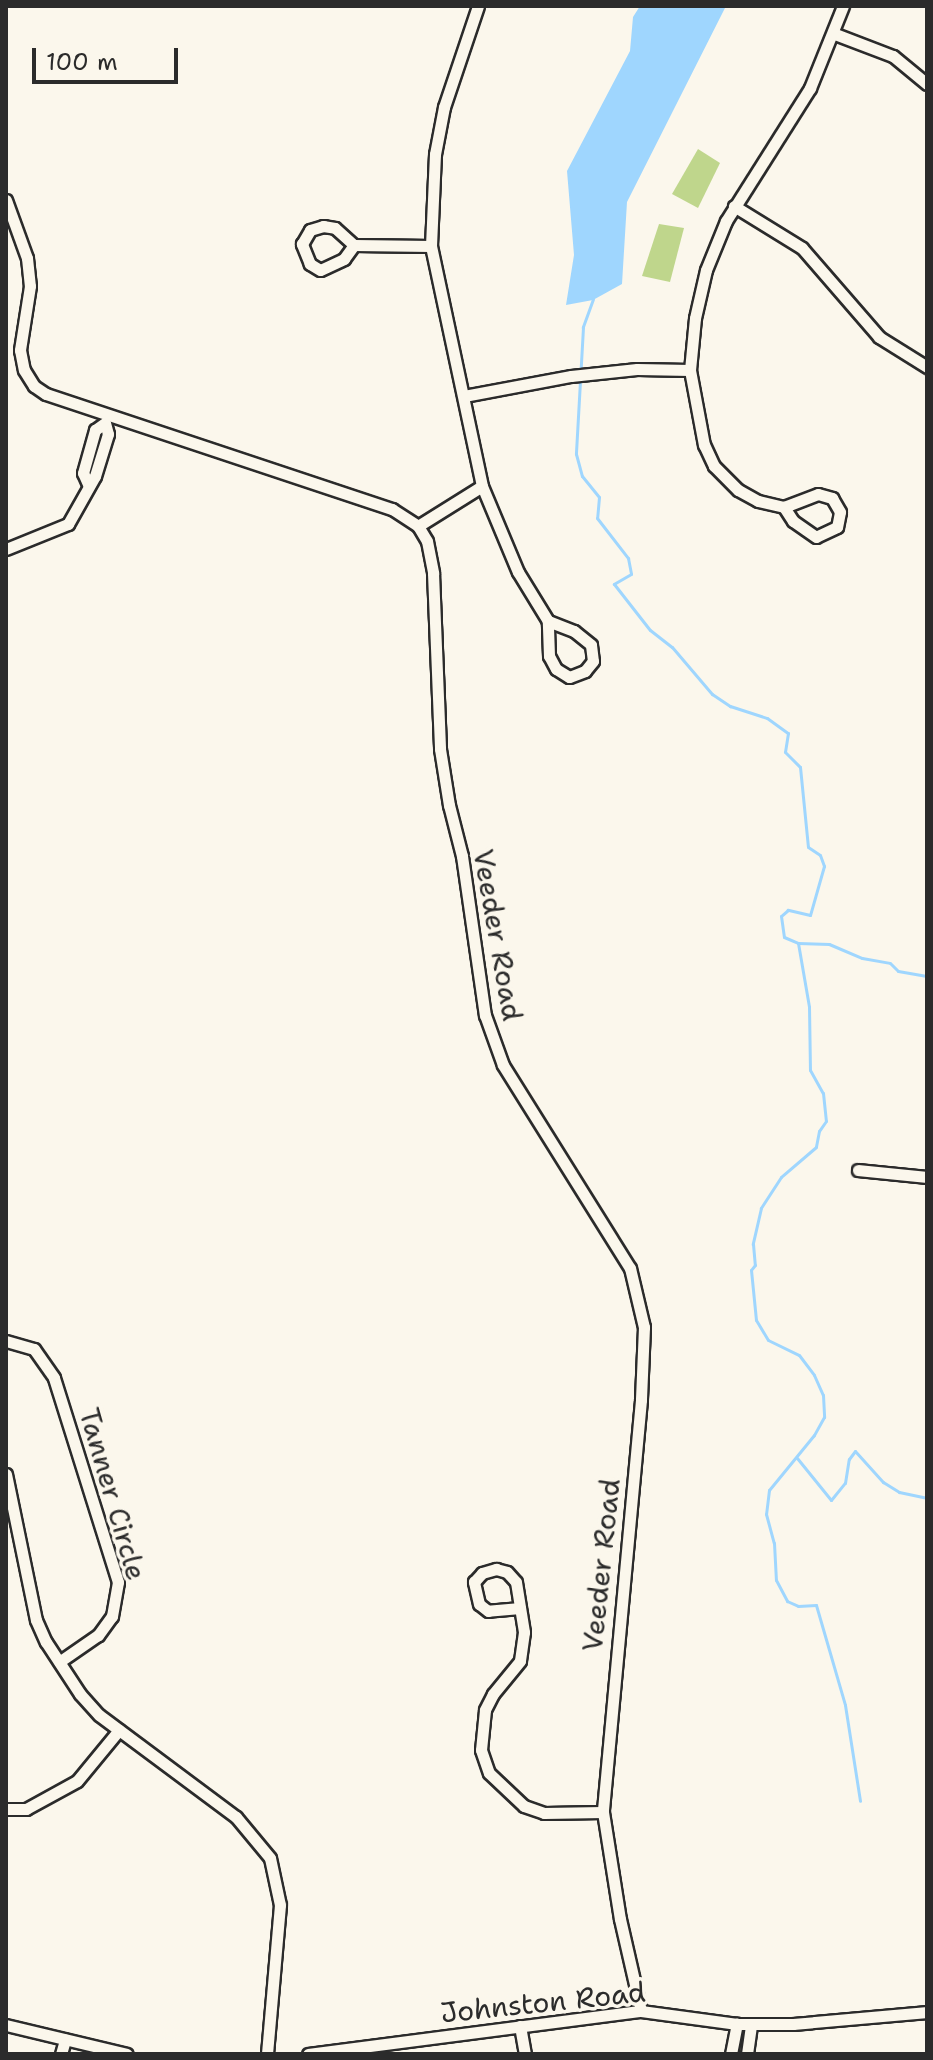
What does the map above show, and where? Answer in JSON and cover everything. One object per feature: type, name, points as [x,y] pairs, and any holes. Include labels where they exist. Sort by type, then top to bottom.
[{"type":"street","points":[[478,6],[444,107],[435,154],[431,246],[482,486],[518,572],[548,621],[549,656],[556,669],[569,677],[585,671],[593,661],[591,645],[574,631],[548,621]]},
{"type":"street","points":[[784,507],[808,534],[826,535],[839,523],[837,505],[824,494],[784,507],[758,501],[738,490],[714,466],[697,422],[690,370],[700,292],[714,247],[734,206],[803,99],[835,34],[843,6]]},
{"type":"street","points":[[835,34],[893,56],[927,84]]},
{"type":"street","points":[[6,200],[27,258],[30,286],[20,350],[24,370],[34,386],[46,394],[106,418],[392,509],[418,526],[482,486]]},
{"type":"street","points":[[734,206],[802,248],[879,337],[927,367]]},
{"type":"street","points":[[354,245],[344,259],[320,270],[303,253],[302,244],[310,230],[323,226],[335,228],[354,245],[431,246]]},
{"type":"street","points":[[464,396],[571,376],[637,369],[690,370]]},
{"type":"street","points":[[6,549],[68,524],[79,510],[88,484],[95,476],[108,434],[106,418]]},
{"type":"street","name":"Veeder Road","points":[[418,526],[427,541],[433,573],[435,697],[444,784],[462,856],[489,1030],[503,1065],[630,1268],[644,1327],[641,1400],[603,1812],[617,1905],[641,2011]]},
{"type":"street","points":[[858,1170],[927,1177]]},
{"type":"street","name":"Tanner Circle","points":[[6,1341],[34,1349],[54,1378],[118,1582],[112,1616],[98,1635],[59,1662]]},
{"type":"street","points":[[6,1474],[36,1620],[80,1694],[119,1730],[236,1817],[270,1858],[280,1905],[267,2054]]},
{"type":"street","points":[[520,1608],[488,1611],[479,1604],[474,1582],[482,1573],[496,1569],[507,1572],[516,1582],[524,1632],[520,1661],[493,1694],[481,1729],[481,1750],[489,1773],[524,1806],[544,1813],[603,1812]]},
{"type":"street","points":[[6,1809],[26,1809],[77,1781],[119,1730]]},
{"type":"street","name":"Johnston Road","points":[[308,2054],[641,2011],[737,2024],[793,2024],[927,2012]]},
{"type":"street","points":[[731,2054],[737,2024]]},
{"type":"street","points":[[747,2054],[751,2024]]},
{"type":"street","points":[[6,2025],[127,2054]]},
{"type":"street","points":[[520,2026],[525,2054]]},
{"type":"street","points":[[61,2054],[65,2040]]},
{"type":"green space","points":[[698,149],[720,163],[698,208],[672,194]]},
{"type":"green space","points":[[659,224],[684,228],[670,282],[642,276]]},
{"type":"water","points":[[640,6],[726,6],[627,202],[622,284],[593,300],[566,305],[574,255],[567,171],[630,51],[633,17]]},
{"type":"waterway","points":[[593,299],[583,327],[576,454],[582,476],[599,497],[597,518],[628,558],[631,574],[614,584],[650,630],[672,647],[712,694],[730,706],[767,718],[788,733],[785,752],[800,767],[808,847],[820,855],[824,866],[810,915],[788,910],[781,916],[784,937],[798,943],[829,944],[862,958],[890,963],[898,971],[927,976]]},
{"type":"waterway","points":[[798,943],[809,1007],[810,1070],[823,1093],[826,1121],[819,1131],[816,1147],[781,1177],[761,1208],[753,1244],[755,1265],[751,1270],[756,1320],[768,1340],[799,1355],[814,1375],[823,1395],[824,1417],[814,1435],[769,1490],[766,1514],[774,1543],[776,1580],[787,1601],[798,1606],[816,1605],[845,1705],[860,1801]]},
{"type":"waterway","points":[[797,1458],[831,1500],[845,1483],[849,1459],[855,1451],[883,1482],[899,1492],[927,1498]]}]
